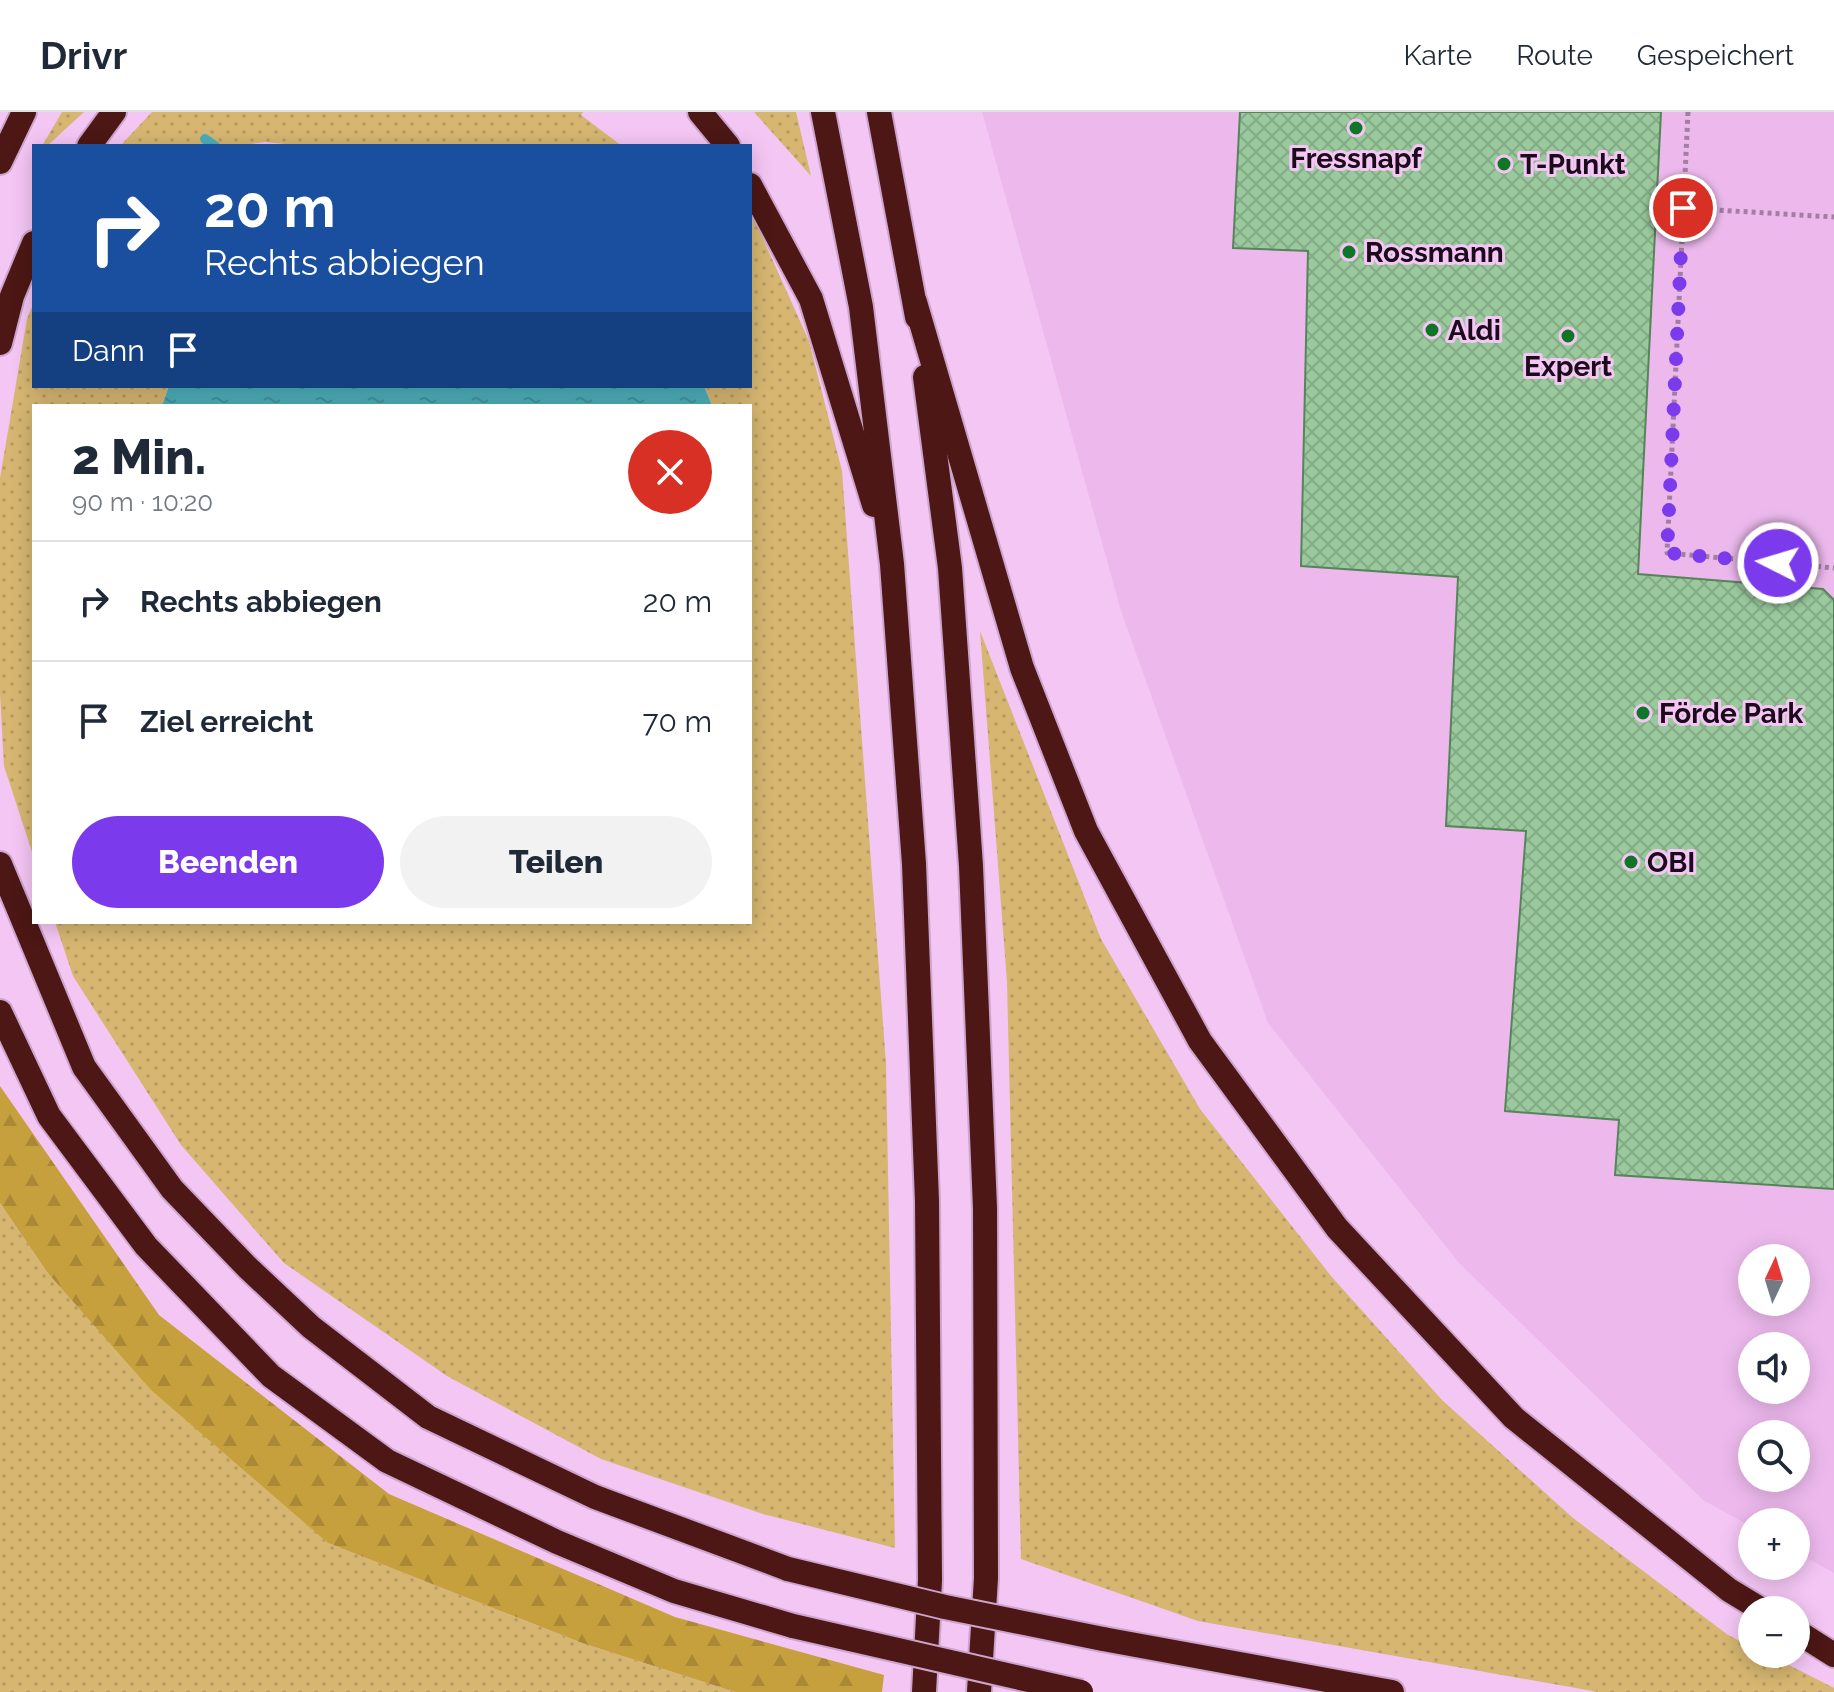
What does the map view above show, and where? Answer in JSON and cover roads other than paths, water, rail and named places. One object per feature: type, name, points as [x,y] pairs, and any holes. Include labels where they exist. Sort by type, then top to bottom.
[{"type":"highway","points":[[0,162],[24,112]]},
{"type":"highway","points":[[90,144],[114,112]]},
{"type":"highway","points":[[700,112],[726,144]]},
{"type":"highway","points":[[823,112],[861,307],[892,564],[914,864],[927,1201],[930,1580],[924,1692]]},
{"type":"highway","points":[[879,112],[915,302],[950,568],[971,866],[985,1208],[986,1578],[979,1692]]},
{"type":"highway","points":[[752,189],[811,299],[892,564]]},
{"type":"highway","points":[[0,343],[12,296],[32,248]]},
{"type":"highway","points":[[915,302],[1022,668],[1086,831],[1200,1041],[1337,1228],[1514,1418],[1739,1596]]},
{"type":"highway","points":[[0,864],[84,1067],[172,1189],[247,1267],[311,1327],[428,1417],[595,1497],[788,1569],[945,1607],[1392,1692]]},
{"type":"highway","points":[[0,1012],[49,1116],[146,1246],[271,1376],[387,1461],[557,1542],[674,1591],[793,1626],[1081,1692]]},
{"type":"highway","points":[[1810,1640],[1834,1655]]},
{"type":"water","points":[[168,388],[705,388],[711,404],[163,404]]},
{"type":"waterway","points":[[205,139],[212,144]]},
{"type":"place","name":"Fressnapf","points":[[1356,128]]},
{"type":"place","name":"T-Punkt","points":[[1504,164]]},
{"type":"place","name":"Rossmann","points":[[1349,252]]},
{"type":"place","name":"Aldi","points":[[1432,330]]},
{"type":"place","name":"Expert","points":[[1568,336]]},
{"type":"place","name":"Förde Park","points":[[1643,713]]},
{"type":"place","name":"OBI","points":[[1631,862]]}]
